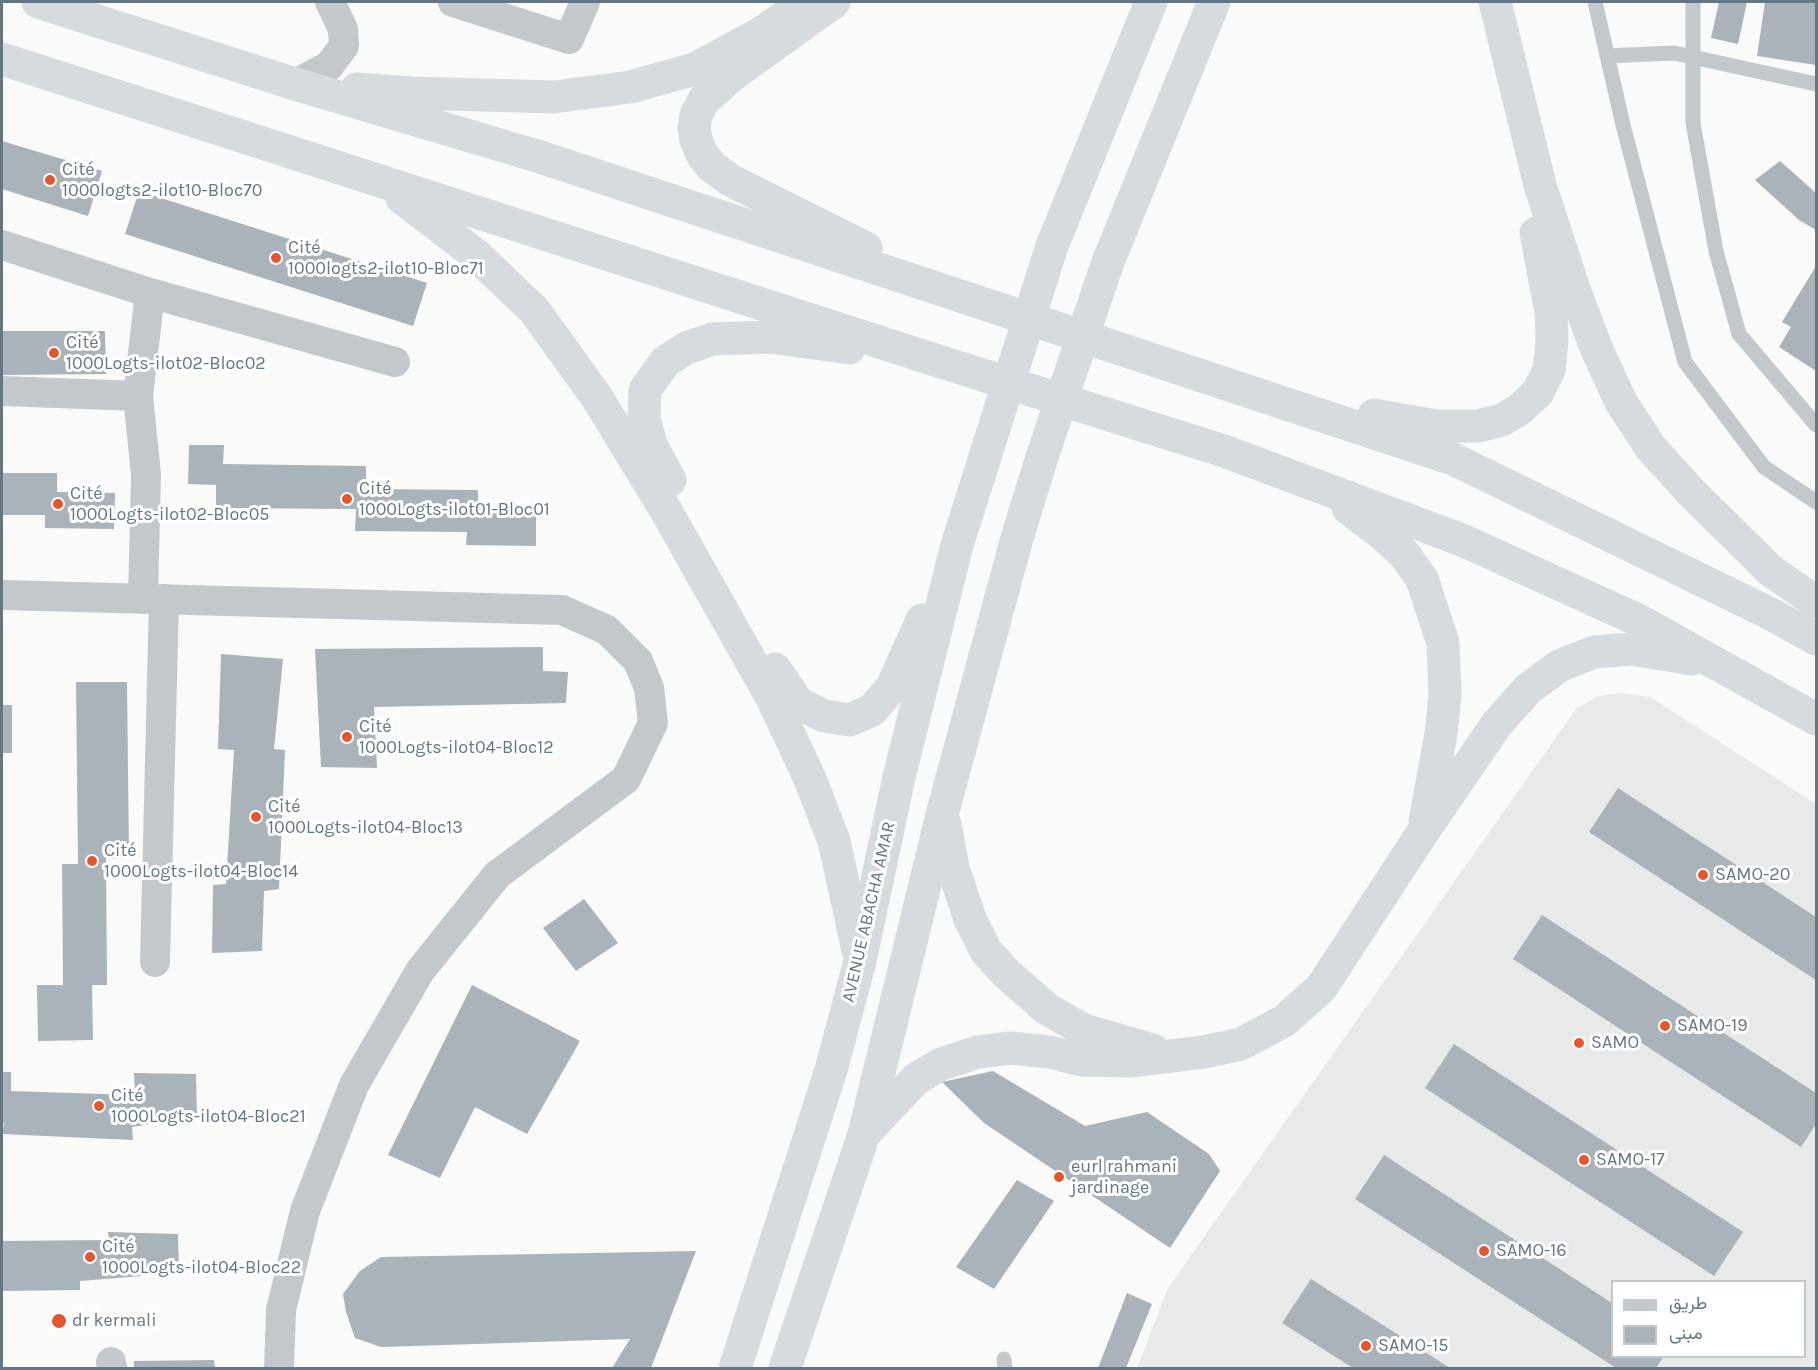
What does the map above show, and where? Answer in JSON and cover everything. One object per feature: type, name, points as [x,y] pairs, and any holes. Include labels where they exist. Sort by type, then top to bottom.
[{"type":"highway","points":[[38,2],[294,84],[537,156],[1453,459],[1760,609],[1816,639]]},
{"type":"highway","points":[[294,84],[412,93],[554,97],[630,87],[695,69],[761,33],[806,2]]},
{"type":"highway","points":[[834,2],[735,73],[704,100],[696,115],[694,128],[702,154],[711,166],[730,180],[970,300]]},
{"type":"highway","points":[[784,1368],[864,1134],[943,811],[1017,538],[1043,453],[1108,262],[1214,2]]},
{"type":"highway","points":[[1256,394],[1457,428],[1502,420],[1520,410],[1538,392],[1549,370],[1552,341],[1551,312],[1544,266],[1479,2]]},
{"type":"highway","points":[[1494,2],[1540,185],[1574,290],[1597,350],[1621,402],[1651,448],[1691,492],[1771,571],[1816,602]]},
{"type":"highway","name":"AVENUE ABACHA AMAR","points":[[735,1368],[831,1070],[860,961],[899,777],[957,545],[1052,246],[1148,6]]},
{"type":"highway","points":[[2,59],[932,359],[1224,450],[1472,545],[1638,620],[1816,719]]},
{"type":"highway","points":[[379,181],[432,219],[475,254],[534,310],[596,396],[665,509],[777,710],[810,779],[834,841],[860,961]]},
{"type":"highway","points":[[932,359],[770,337],[712,339],[686,348],[665,362],[645,390],[645,418],[651,446],[777,672],[798,703],[824,716],[850,720],[872,710],[892,687],[957,545]]},
{"type":"highway","points":[[1315,484],[1381,533],[1405,555],[1422,579],[1433,609],[1443,643],[1445,695],[1441,734],[1423,832]]},
{"type":"highway","points":[[864,1134],[916,1079],[941,1064],[978,1052],[1011,1048],[1050,1052],[1081,1060],[1130,1061],[1204,1052],[1240,1044],[1284,1021],[1321,988],[1496,725],[1527,689],[1558,666],[1594,652],[1632,649],[1718,663]]},
{"type":"highway","points":[[943,811],[953,868],[970,919],[986,951],[1007,975],[1047,1009],[1084,1029],[1172,1056]]},
{"type":"street","points":[[294,84],[329,66],[344,46],[343,29],[330,2]]},
{"type":"street","points":[[453,2],[569,39],[585,2]]},
{"type":"street","points":[[2,245],[150,293],[395,362]]},
{"type":"street","points":[[150,293],[138,396],[146,474],[153,599],[155,962]]},
{"type":"street","points":[[2,391],[138,396]]},
{"type":"street","points":[[2,595],[561,610],[607,630],[638,661],[649,688],[653,723],[626,779],[497,875],[420,971],[354,1085],[305,1211],[281,1310],[279,1368]]},
{"type":"lane","points":[[1595,2],[1623,125],[1685,362],[1764,467],[1816,502]]},
{"type":"lane","points":[[1693,2],[1693,123],[1716,251],[1739,334],[1816,425]]},
{"type":"lane","points":[[1607,56],[1674,53],[1816,84]]},
{"type":"shaded area","name":"SAMO","points":[[1621,693],[1650,697],[1816,804],[1816,1368],[1137,1368],[1168,1288],[1576,709],[1596,697]]},
{"type":"building","points":[[1719,2],[1747,2],[1738,44],[1711,38]]},
{"type":"building","points":[[1765,2],[1816,2],[1816,65],[1757,56]]},
{"type":"building","name":"Cité 1000logts2-ilot10-Bloc70","points":[[2,141],[102,171],[88,216],[2,189]]},
{"type":"building","points":[[1780,161],[1816,193],[1816,230],[1799,220],[1755,180]]},
{"type":"building","name":"Cité 1000logts2-ilot10-Bloc71","points":[[139,191],[427,283],[413,326],[125,234]]},
{"type":"building","points":[[1816,266],[1816,371],[1779,347],[1791,327],[1782,322]]},
{"type":"building","name":"Cité 1000Logts-ilot02-Bloc02","points":[[2,331],[105,331],[106,374],[3,375]]},
{"type":"building","name":"Cité 1000Logts-ilot01-Bloc01","points":[[189,445],[224,445],[223,464],[366,466],[366,489],[478,490],[478,509],[536,509],[536,546],[466,545],[467,532],[355,531],[356,509],[216,508],[216,485],[188,484]]},
{"type":"building","name":"Cité 1000Logts-ilot02-Bloc05","points":[[2,473],[57,473],[57,492],[115,493],[114,529],[45,528],[45,515],[2,515]]},
{"type":"building","name":"Cité 1000Logts-ilot04-Bloc12","points":[[543,647],[543,671],[568,672],[566,703],[374,707],[377,768],[321,767],[315,649]]},
{"type":"building","name":"Cité 1000Logts-ilot04-Bloc13","points":[[221,654],[283,659],[274,749],[285,750],[279,889],[264,891],[262,951],[212,953],[213,885],[226,884],[234,750],[218,749]]},
{"type":"building","name":"Cité 1000Logts-ilot04-Bloc14","points":[[76,682],[127,682],[129,858],[106,859],[107,985],[92,985],[93,1040],[38,1041],[37,985],[63,985],[62,864],[78,864]]},
{"type":"building","points":[[2,705],[12,705],[12,753],[2,753]]},
{"type":"building","name":"SAMO-20","points":[[1618,788],[1816,917],[1816,980],[1589,832]]},
{"type":"building","points":[[584,899],[618,943],[576,971],[543,928]]},
{"type":"building","name":"SAMO-19","points":[[1542,915],[1816,1093],[1816,1124],[1801,1147],[1513,959]]},
{"type":"building","points":[[472,985],[580,1041],[527,1134],[475,1107],[440,1178],[388,1155]]},
{"type":"building","name":"SAMO-17","points":[[1454,1044],[1743,1232],[1714,1276],[1425,1088]]},
{"type":"building","points":[[993,1071],[1085,1126],[1147,1112],[1209,1154],[1220,1171],[1170,1248],[984,1123],[942,1082]]},
{"type":"building","name":"Cité 1000Logts-ilot04-Bloc21","points":[[2,1072],[11,1072],[11,1091],[135,1095],[134,1073],[196,1074],[197,1117],[132,1127],[133,1140],[2,1134],[4,1123],[2,1122]]},
{"type":"building","name":"SAMO-16","points":[[1384,1155],[1611,1302],[1611,1358],[1663,1358],[1656,1368],[1616,1368],[1355,1199]]},
{"type":"building","points":[[1017,1180],[1054,1201],[994,1289],[956,1267]]},
{"type":"building","name":"Cité 1000Logts-ilot04-Bloc22","points":[[108,1232],[178,1234],[179,1273],[80,1281],[80,1290],[2,1291],[2,1241],[109,1240]]},
{"type":"building","points":[[696,1251],[651,1368],[612,1368],[630,1339],[381,1347],[355,1338],[346,1312],[343,1294],[360,1271],[381,1257]]},
{"type":"building","name":"SAMO-15","points":[[1311,1279],[1450,1368],[1353,1368],[1282,1323]]},
{"type":"building","points":[[1127,1293],[1152,1304],[1126,1368],[1098,1368]]},
{"type":"building","points":[[214,1360],[215,1368],[134,1368],[134,1361]]},
{"type":"place","name":"Cité 1000logts2-ilot10-Bloc70","points":[[50,180]]},
{"type":"place","name":"Cité 1000logts2-ilot10-Bloc71","points":[[276,258]]},
{"type":"place","name":"Cité 1000Logts-ilot02-Bloc02","points":[[54,353]]},
{"type":"place","name":"Cité 1000Logts-ilot01-Bloc01","points":[[347,499]]},
{"type":"place","name":"Cité 1000Logts-ilot02-Bloc05","points":[[58,504]]},
{"type":"place","name":"Cité 1000Logts-ilot04-Bloc12","points":[[347,737]]},
{"type":"place","name":"Cité 1000Logts-ilot04-Bloc13","points":[[256,817]]},
{"type":"place","name":"Cité 1000Logts-ilot04-Bloc14","points":[[92,861]]},
{"type":"place","name":"SAMO-20","points":[[1703,875]]},
{"type":"place","name":"SAMO-19","points":[[1665,1026]]},
{"type":"place","name":"SAMO","points":[[1579,1043]]},
{"type":"place","name":"Cité 1000Logts-ilot04-Bloc21","points":[[99,1106]]},
{"type":"place","name":"SAMO-17","points":[[1584,1160]]},
{"type":"place","name":"eurl rahmani jardinage","points":[[1059,1177]]},
{"type":"place","name":"SAMO-16","points":[[1484,1251]]},
{"type":"place","name":"Cité 1000Logts-ilot04-Bloc22","points":[[90,1257]]},
{"type":"place","name":"dr kermali","points":[[59,1321]]},
{"type":"place","name":"SAMO-15","points":[[1366,1346]]}]
